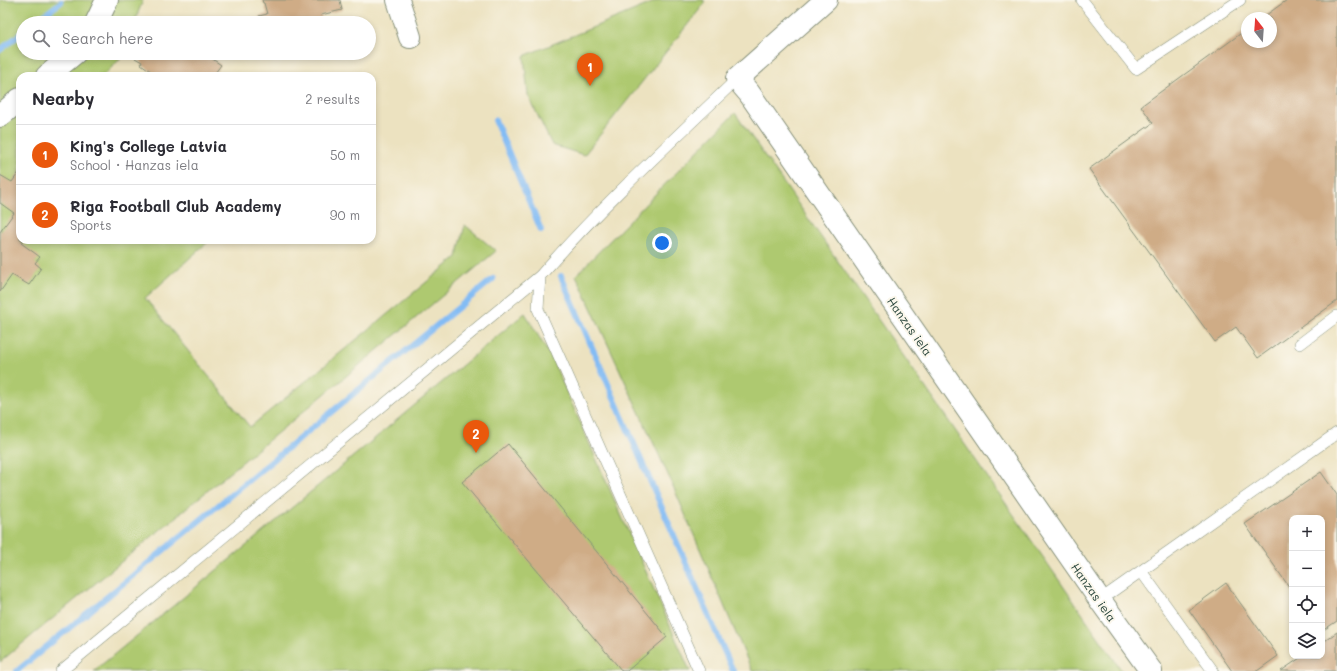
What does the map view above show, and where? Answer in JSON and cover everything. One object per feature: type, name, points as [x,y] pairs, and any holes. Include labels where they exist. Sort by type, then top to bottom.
[{"type":"street","points":[[99,16],[107,0]]},
{"type":"street","points":[[398,0],[410,37]]},
{"type":"street","points":[[737,79],[826,0]]},
{"type":"street","points":[[52,72],[66,60]]},
{"type":"street","name":"Hanzas iela","points":[[737,79],[749,93],[1100,600],[1151,671]]},
{"type":"street","points":[[0,116],[16,102]]},
{"type":"lane","points":[[1082,0],[1136,70],[1240,0]]},
{"type":"lane","points":[[61,671],[540,276],[571,241],[597,215],[737,79]]},
{"type":"lane","points":[[540,276],[538,309],[699,671]]},
{"type":"lane","points":[[1300,344],[1337,316]]},
{"type":"lane","points":[[1100,600],[1337,433]]},
{"type":"lane","points":[[1141,572],[1214,671]]},
{"type":"green space","points":[[0,0],[143,0],[137,16],[16,16],[16,60],[119,60],[107,72],[16,72],[16,244],[206,244],[145,298],[250,427],[457,257],[465,225],[496,251],[0,662]]},
{"type":"green space","points":[[659,0],[704,0],[704,4],[584,155],[552,145],[528,95],[524,56]]},
{"type":"green space","points":[[735,113],[1122,671],[752,671],[670,479],[576,275]]},
{"type":"green space","points":[[525,313],[552,359],[690,671],[94,671],[246,546]]},
{"type":"building","points":[[262,0],[340,0],[342,10],[321,16],[259,16],[267,14]]},
{"type":"building","points":[[1287,0],[1337,0],[1337,301],[1258,358],[1236,327],[1215,342],[1089,169],[1153,123],[1141,106],[1241,33],[1241,48],[1277,48],[1277,12],[1270,12]]},
{"type":"building","points":[[138,60],[214,60],[221,65],[216,72],[152,72],[141,64],[142,62]]},
{"type":"building","points":[[0,175],[12,182],[16,176],[16,244],[22,244],[40,257],[35,263],[41,268],[29,285],[12,275],[0,292],[0,232],[14,213],[0,203]]},
{"type":"building","points":[[508,444],[667,637],[627,671],[622,671],[462,482]]},
{"type":"building","points":[[1321,472],[1337,495],[1337,621],[1325,629],[1325,515],[1289,515],[1289,587],[1245,524]]},
{"type":"building","points":[[1226,583],[1278,656],[1257,671],[1232,671],[1189,610]]},
{"type":"building","points":[[1337,632],[1337,671],[1281,671],[1299,659],[1325,659],[1325,641]]},
{"type":"waterway","points":[[43,16],[61,2]]},
{"type":"waterway","points":[[0,50],[16,37]]},
{"type":"waterway","points":[[495,120],[541,230]]},
{"type":"waterway","points":[[561,276],[733,671]]},
{"type":"waterway","points":[[17,671],[493,279]]},
{"type":"place","name":"King's College Latvia","points":[[590,86]]},
{"type":"place","name":"Riga Football Club Academy","points":[[476,453]]}]
